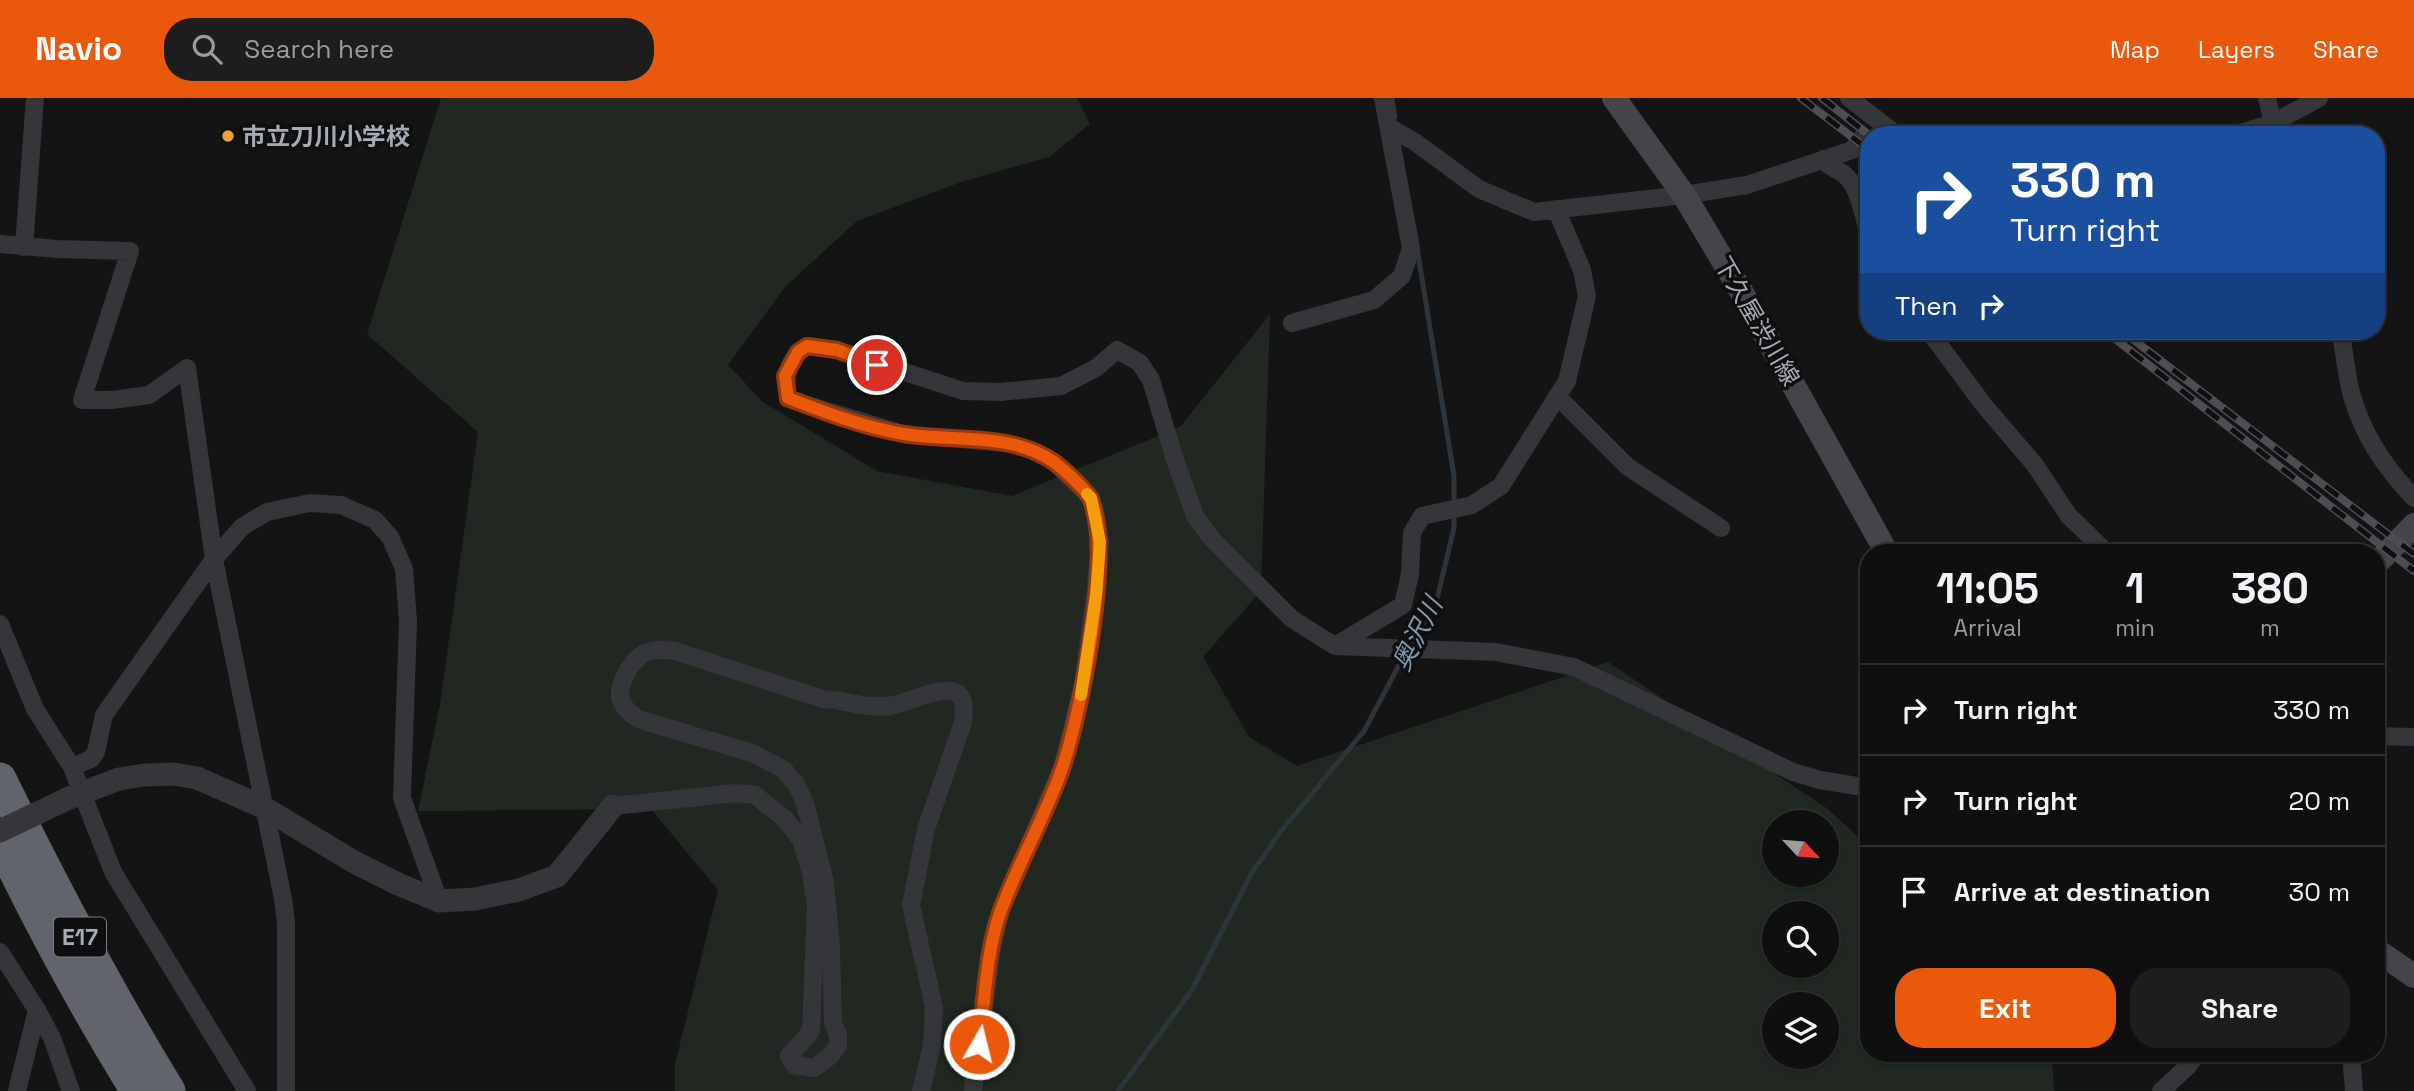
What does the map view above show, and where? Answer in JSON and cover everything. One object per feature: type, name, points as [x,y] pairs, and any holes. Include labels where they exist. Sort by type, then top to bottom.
[{"type":"highway","name":"E17","points":[[0,779],[59,898],[123,1017],[169,1091]]},
{"type":"highway","name":"E17","points":[[0,840],[40,921],[102,1034],[137,1091]]},
{"type":"main road","name":"下久屋渋川線","points":[[1614,98],[1684,195],[1741,291],[1882,544]]},
{"type":"main road","points":[[2385,555],[2414,524]]},
{"type":"main road","points":[[2385,956],[2414,976]]},
{"type":"street","points":[[24,247],[36,98]]},
{"type":"street","points":[[1292,323],[1374,300],[1402,276],[1410,248],[1383,98]]},
{"type":"street","points":[[1849,98],[1879,126]]},
{"type":"street","points":[[2267,98],[2273,123],[2278,126]]},
{"type":"street","points":[[2263,126],[2319,98]]},
{"type":"street","points":[[1389,127],[1415,142],[1479,189],[1534,212],[1747,185],[1852,150],[1857,144]]},
{"type":"street","points":[[1823,159],[1826,165],[1850,180],[1860,209]]},
{"type":"street","points":[[1335,646],[1402,605],[1410,574],[1412,533],[1422,516],[1472,505],[1501,486],[1567,381],[1587,296],[1582,270],[1556,209]]},
{"type":"street","points":[[0,244],[130,251],[82,400],[112,400],[149,395],[187,368],[214,559],[283,900],[286,923],[286,1091]]},
{"type":"street","points":[[1936,340],[1983,404],[2035,465],[2068,515],[2098,544]]},
{"type":"street","points":[[2342,340],[2351,393],[2362,426],[2394,477],[2414,498]]},
{"type":"street","points":[[973,1091],[992,948],[1000,914],[1063,765],[1083,685],[1096,595],[1100,542],[1091,498],[1055,462],[1031,450],[1005,443],[903,434],[788,398],[785,376],[798,352],[807,346],[837,350],[963,391],[1000,392],[1061,386],[1096,368],[1117,350],[1140,363],[1151,380],[1195,516],[1212,539],[1292,619],[1335,646],[1496,652],[1574,667],[1793,772],[1860,786]]},
{"type":"street","points":[[1557,396],[1628,467],[1721,528]]},
{"type":"street","points":[[72,767],[92,759],[104,715],[214,559],[242,527],[267,512],[310,503],[341,505],[375,520],[390,537],[404,569],[408,621],[402,798],[439,901]]},
{"type":"street","points":[[0,624],[35,709],[72,767],[76,794],[113,872],[247,1091]]},
{"type":"street","points":[[0,831],[76,794],[118,779],[174,774],[197,778],[263,807],[354,862],[439,901],[475,899],[519,890],[557,876],[613,806],[737,793],[755,795],[771,806],[801,840],[811,873],[816,907],[811,1031],[789,1056],[794,1065],[814,1068],[838,1046],[838,1034],[833,1023],[831,947],[825,882],[805,803],[796,784],[783,769],[752,753],[640,720],[630,714],[621,700],[621,688],[630,667],[643,654],[657,649],[676,652],[823,699],[860,706],[890,706],[936,691],[949,690],[965,701],[966,708],[926,829],[911,905],[934,1007],[932,1045],[921,1091]]},
{"type":"street","points":[[2385,736],[2414,737]]},
{"type":"street","points":[[0,952],[52,1038],[71,1091]]},
{"type":"street","points":[[17,1091],[37,1010]]},
{"type":"street","points":[[2161,1091],[2191,1062]]},
{"type":"street","points":[[2352,1062],[2354,1091]]},
{"type":"shaded area","points":[[441,98],[1077,98],[1090,124],[1049,157],[964,181],[857,221],[785,287],[728,365],[763,402],[877,471],[1012,496],[1180,427],[1270,314],[1261,591],[1203,657],[1249,737],[1297,766],[1608,662],[1829,810],[1762,810],[1762,887],[1839,887],[1839,819],[1860,839],[1860,1062],[2052,1062],[2054,1091],[675,1091],[675,1064],[718,890],[651,809],[418,811],[440,704],[478,432],[367,334]]},
{"type":"waterway","name":"奥沢川","points":[[1392,98],[1395,117]]},
{"type":"waterway","name":"奥沢川","points":[[1410,645],[1436,603],[1454,528],[1454,476],[1417,248]]},
{"type":"waterway","name":"奥沢川","points":[[1118,1091],[1192,990],[1251,874],[1281,831],[1364,731],[1405,654]]},
{"type":"tunnel","points":[[1857,144],[1860,140]]},
{"type":"railway","points":[[1801,98],[1860,143]]},
{"type":"railway","points":[[1822,98],[1860,128]]},
{"type":"railway","points":[[2117,340],[2379,544]]},
{"type":"railway","points":[[2134,340],[2414,554]]},
{"type":"railway","points":[[2385,548],[2414,571]]},
{"type":"slow traffic","points":[[1081,695],[1096,595],[1100,542],[1091,498],[1087,494]]},
{"type":"place","name":"市立刀川小学校","points":[[228,136]]},
{"type":"route","points":[[877,365],[837,350],[807,346],[798,352],[785,376],[788,398],[831,414],[903,434],[1005,443],[1031,450],[1055,462],[1091,498],[1100,542],[1096,595],[1083,685],[1063,765],[1000,914],[992,948],[979,1044]]}]
